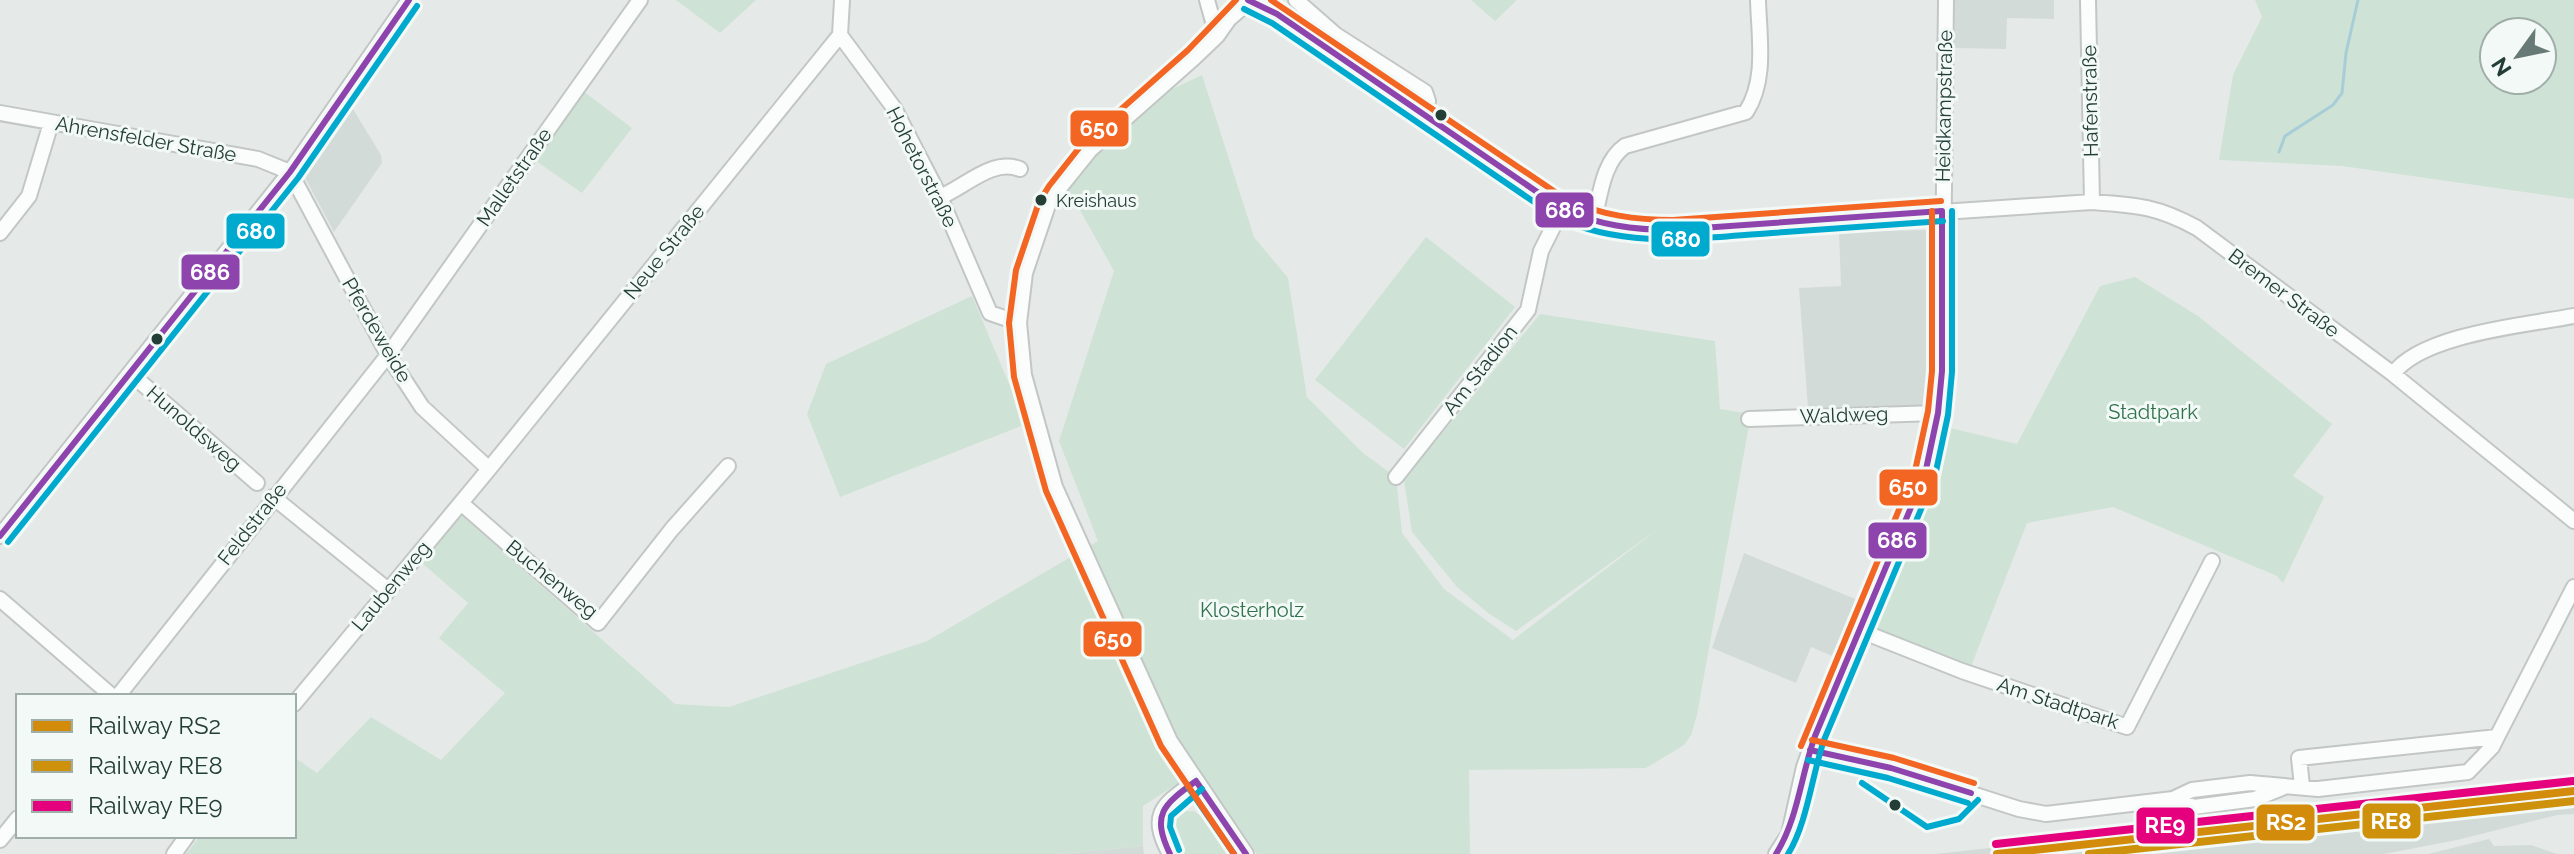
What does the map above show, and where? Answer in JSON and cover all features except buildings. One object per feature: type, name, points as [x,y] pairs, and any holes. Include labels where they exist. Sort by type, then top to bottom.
[{"type":"street","points":[[0,536],[290,172],[409,0]]},
{"type":"street","name":"Malletstraße","points":[[388,355],[640,0]]},
{"type":"street","points":[[840,35],[842,0]]},
{"type":"street","points":[[1207,0],[1217,36]]},
{"type":"street","points":[[1246,854],[1170,741],[1055,487],[1024,375],[1019,323],[1025,273],[1048,205],[1057,191],[1090,150],[1217,36],[1249,0]]},
{"type":"street","name":"Bremer Straße","points":[[1249,0],[1277,14],[1562,209],[1593,224],[1634,231],[1673,230],[2092,202],[2146,206],[2171,214],[2197,228],[2393,374],[2574,521]]},
{"type":"street","points":[[1296,0],[1336,35],[1425,92],[1428,101],[1422,112]]},
{"type":"street","points":[[1593,224],[1609,164],[1615,153],[1625,146],[1746,112],[1755,98],[1760,78],[1758,0]]},
{"type":"street","name":"Heidkampstraße","points":[[1776,854],[1789,834],[1810,750],[1925,474],[1938,413],[1942,371],[1946,0]]},
{"type":"street","name":"Hafenstraße","points":[[2088,0],[2092,202]]},
{"type":"street","name":"Hohetorstraße","points":[[840,35],[894,108],[940,197],[990,313],[1019,323]]},
{"type":"street","name":"Neue Straße","points":[[489,469],[840,35]]},
{"type":"street","name":"Ahrensfelder Straße","points":[[0,113],[258,159],[290,172]]},
{"type":"street","points":[[0,233],[29,196],[51,123]]},
{"type":"street","points":[[940,197],[961,188],[973,176],[1009,165],[1020,169]]},
{"type":"street","name":"Pferdeweide","points":[[290,172],[388,355],[422,407],[489,469]]},
{"type":"street","name":"Am Stadion","points":[[1396,477],[1528,310],[1541,251],[1562,209]]},
{"type":"street","points":[[2393,374],[2403,361],[2461,337],[2574,316]]},
{"type":"street","name":"Feldstraße","points":[[117,694],[388,355]]},
{"type":"street","name":"Hunoldsweg","points":[[130,373],[257,483]]},
{"type":"street","name":"Waldweg","points":[[1749,419],[1938,413]]},
{"type":"street","name":"Buchenweg","points":[[461,503],[598,623],[672,529],[728,466]]},
{"type":"street","name":"Laubenweg","points":[[296,702],[489,469]]},
{"type":"street","points":[[273,497],[388,590]]},
{"type":"street","name":"Am Stadtpark","points":[[1861,631],[1962,671],[2127,727],[2212,561]]},
{"type":"street","points":[[1810,750],[1891,768],[2019,809],[2046,814],[2173,799],[2192,790],[2250,783],[2318,789],[2468,772],[2492,747],[2574,587]]},
{"type":"street","points":[[0,599],[113,694]]},
{"type":"street","points":[[2302,786],[2299,758],[2497,737]]},
{"type":"street","points":[[1170,854],[1160,835],[1159,814],[1166,802],[1196,781]]},
{"type":"street","points":[[0,840],[16,820]]},
{"type":"shaded area","points":[[1955,0],[2054,0],[2054,19],[2007,18],[2006,49],[1955,48]]},
{"type":"shaded area","points":[[350,104],[381,155],[382,163],[334,232],[302,172]]},
{"type":"shaded area","points":[[1928,230],[1928,406],[1808,408],[1799,288],[1841,286],[1839,232]]},
{"type":"shaded area","points":[[1744,553],[1865,603],[1842,660],[1811,647],[1796,683],[1712,648]]},
{"type":"shaded area","points":[[2574,783],[2574,814],[2557,815],[2384,854],[1935,854]]},
{"type":"shaded area","points":[[2489,839],[2494,846],[2531,845],[2557,854],[2428,854]]},
{"type":"shaded area","points":[[1143,846],[1144,854],[1060,854]]},
{"type":"green space","points":[[676,0],[756,0],[720,33]]},
{"type":"green space","points":[[1471,0],[1517,0],[1495,21]]},
{"type":"green space","points":[[2255,0],[2574,0],[2574,199],[2342,166],[2219,160],[2233,75],[2262,17]]},
{"type":"green space","name":"Klosterholz","points":[[1202,75],[1254,237],[1288,278],[1307,397],[1363,453],[1396,477],[1402,533],[1444,589],[1513,640],[1658,529],[1516,631],[1457,587],[1412,532],[1404,480],[1540,314],[1715,341],[1720,409],[1751,414],[1697,715],[1691,735],[1684,745],[1646,768],[1469,770],[1470,854],[1257,854],[1198,770],[1143,806],[1143,846],[1060,854],[186,854],[198,838],[296,838],[296,758],[317,773],[371,717],[441,760],[505,693],[439,638],[468,603],[422,563],[461,515],[675,704],[729,707],[927,641],[1098,541],[1059,441],[1114,271],[1067,187],[1147,101]]},
{"type":"green space","points":[[583,91],[632,128],[582,193],[533,159]]},
{"type":"green space","points":[[1426,237],[1515,307],[1404,449],[1315,380]]},
{"type":"green space","name":"Stadtpark","points":[[2135,277],[2198,316],[2332,424],[2293,476],[2324,497],[2283,583],[2277,576],[2113,507],[2027,523],[1970,669],[1867,629],[1914,528],[1950,428],[2017,444],[2100,286]]},
{"type":"green space","points":[[972,296],[1026,424],[840,497],[807,414],[826,364]]},
{"type":"green space","points":[[1194,811],[1204,819],[1230,854],[1177,854],[1165,818],[1172,812]]},
{"type":"waterway","points":[[2279,152],[2285,136],[2333,105],[2342,93],[2346,53],[2358,0]]},
{"type":"rail line","name":"RE9","points":[[1996,844],[2573,781]]},
{"type":"rail line","name":"RS2","points":[[1997,854],[2574,791]]},
{"type":"rail line","name":"RE8","points":[[2089,854],[2574,801]]},
{"type":"transit line","name":"686","points":[[0,536],[290,172],[409,0]]},
{"type":"transit line","name":"650","points":[[1234,854],[1161,746],[1046,491],[1014,377],[1009,323],[1016,270],[1039,202],[1049,186],[1083,143],[1188,50],[1236,0]]},
{"type":"transit line","name":"686","points":[[1248,0],[1277,14],[1562,209],[1589,219],[1630,228],[1673,230],[1942,211]]},
{"type":"transit line","name":"650","points":[[1271,0],[1567,200],[1606,213],[1673,220],[1941,201]]},
{"type":"transit line","name":"680","points":[[8,542],[298,178],[417,6]]},
{"type":"transit line","name":"680","points":[[1244,9],[1272,23],[1556,217],[1582,227],[1636,238],[1690,239],[1943,221]]},
{"type":"transit line","name":"650","points":[[1801,746],[1915,471],[1928,411],[1932,371],[1932,211]]},
{"type":"transit line","name":"686","points":[[1776,854],[1794,812],[1815,736],[1925,474],[1938,413],[1942,371],[1942,211]]},
{"type":"transit line","name":"680","points":[[1788,854],[1805,814],[1824,740],[1935,476],[1948,415],[1952,372],[1952,211]]},
{"type":"transit line","name":"650","points":[[1812,740],[1894,758],[1974,783]]},
{"type":"transit line","name":"686","points":[[1810,750],[1891,768],[1971,793]]},
{"type":"transit line","name":"680","points":[[1808,760],[1888,778],[1968,803]]},
{"type":"transit line","name":"686","points":[[1196,781],[1246,854]]},
{"type":"transit line","name":"686","points":[[1170,854],[1161,820],[1168,804],[1196,781]]},
{"type":"transit line","name":"680","points":[[1862,783],[1927,827],[1959,819],[1978,800]]},
{"type":"transit line","name":"680","points":[[1188,787],[1234,854]]},
{"type":"transit line","name":"680","points":[[1179,850],[1170,827],[1171,816],[1202,789]]},
{"type":"place","name":"Kreishaus","points":[[1041,200]]}]
